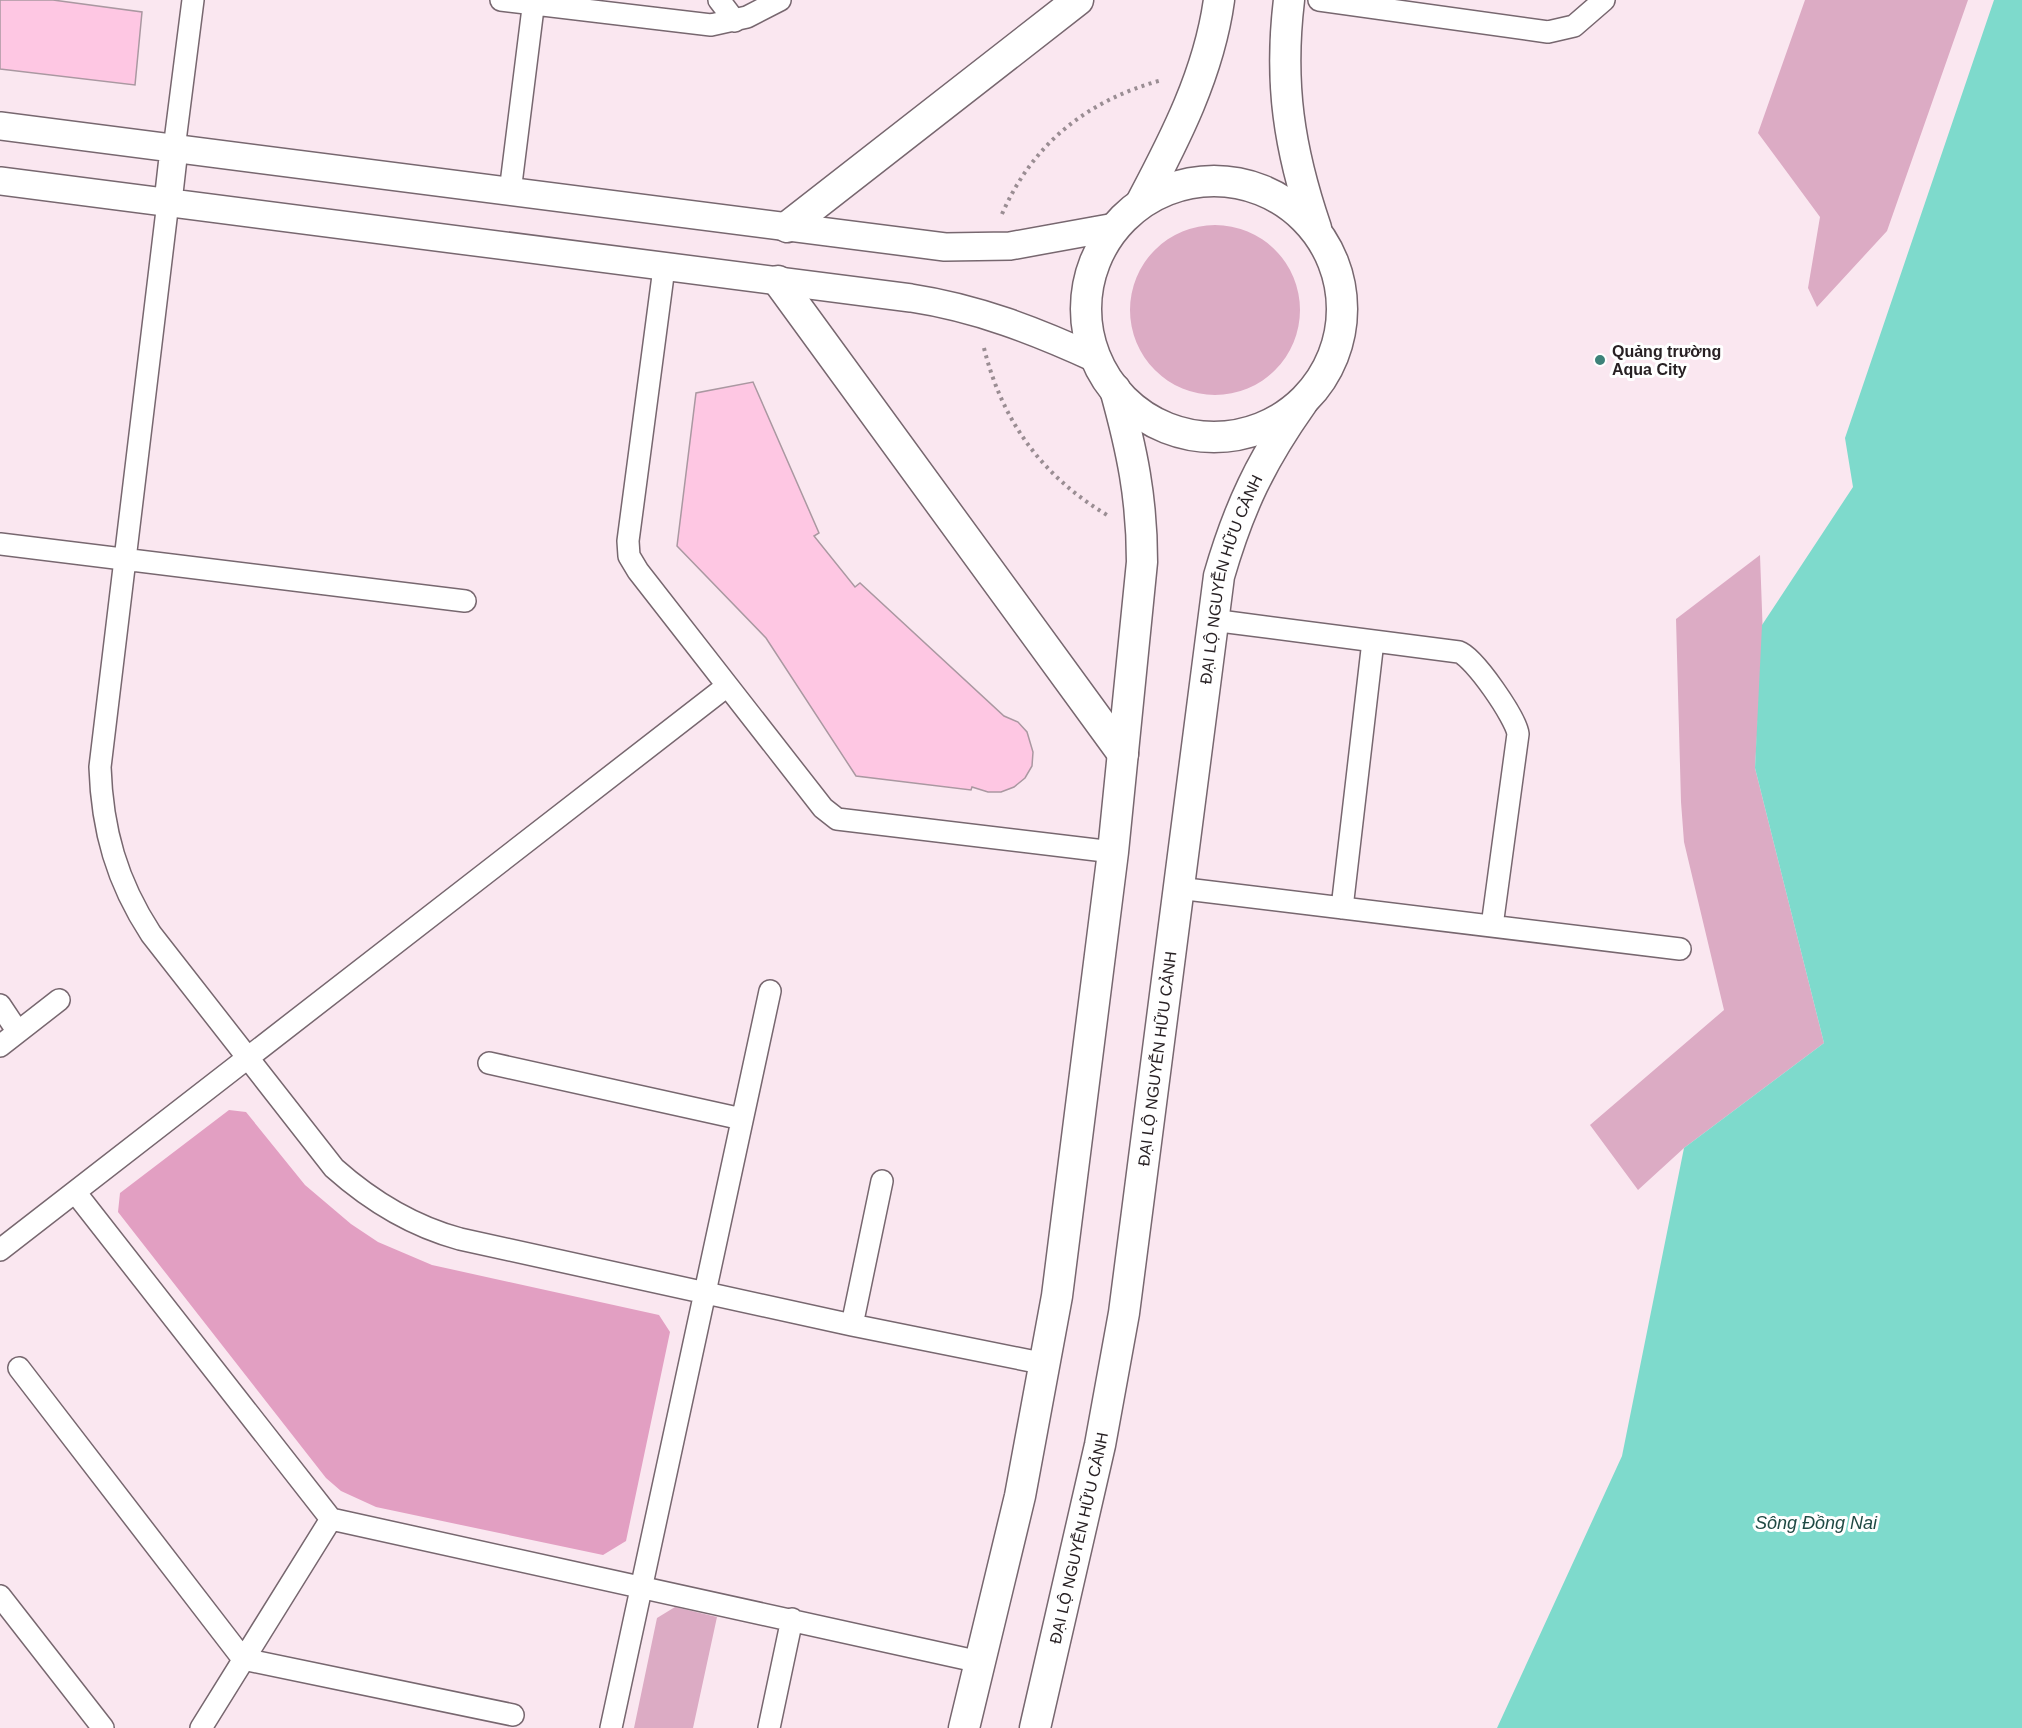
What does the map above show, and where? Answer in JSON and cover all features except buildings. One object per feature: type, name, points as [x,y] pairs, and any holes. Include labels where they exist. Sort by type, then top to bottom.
[{"type":"main road","points":[[787,227],[1078,0]]},
{"type":"main road","points":[[1141,203],[1168,152],[1195,90],[1205,62],[1219,0]]},
{"type":"main road","points":[[1289,0],[1284,74],[1290,136],[1301,186],[1317,233]]},
{"type":"main road","points":[[1302,403],[1284,417],[1263,428],[1241,434],[1206,436],[1172,429],[1150,420],[1131,406],[1115,389],[1097,359],[1087,325],[1087,290],[1097,256],[1115,227],[1141,203],[1183,184],[1230,181],[1252,186],[1274,195],[1293,208],[1317,233]]},
{"type":"main road","name":"ĐẠI LỘ NGUYỄN HỮU CẢNH","points":[[1035,1728],[1100,1445],[1124,1313],[1219,576],[1243,504],[1273,444],[1329,366],[1342,321],[1338,275],[1330,253],[1317,233]]},
{"type":"main road","points":[[778,281],[1123,754]]},
{"type":"main road","points":[[964,1728],[1020,1497],[1046,1364],[1113,852],[1140,592],[1142,530],[1135,463],[1115,389]]},
{"type":"street","points":[[194,0],[100,767],[104,824],[111,854],[122,883],[140,918],[246,1058],[334,1168],[359,1189],[407,1220],[460,1239],[852,1325],[1046,1364]]},
{"type":"street","points":[[501,0],[534,2],[691,24],[735,21],[763,11],[780,0]]},
{"type":"street","points":[[719,0],[735,21]]},
{"type":"street","points":[[1319,0],[1443,9],[1548,32],[1574,26],[1604,0]]},
{"type":"street","points":[[510,192],[534,2]]},
{"type":"street","points":[[0,126],[919,244],[974,248],[1049,241],[1115,227]]},
{"type":"street","points":[[0,181],[168,201],[952,305],[1020,325],[1097,359]]},
{"type":"street","points":[[664,268],[628,549],[638,571],[823,807],[837,819],[1113,852]]},
{"type":"street","points":[[0,543],[465,601]]},
{"type":"street","points":[[1212,620],[1465,654],[1517,727],[1492,926]]},
{"type":"street","points":[[1342,908],[1373,641]]},
{"type":"street","points":[[0,1250],[728,686]]},
{"type":"street","points":[[1178,888],[1680,949]]},
{"type":"street","points":[[611,1728],[770,991]]},
{"type":"street","points":[[0,1046],[59,1000]]},
{"type":"street","points":[[0,1005],[18,1032]]},
{"type":"street","points":[[489,1063],[742,1119]]},
{"type":"street","points":[[852,1325],[882,1181]]},
{"type":"street","points":[[75,1192],[331,1520],[792,1619],[980,1662]]},
{"type":"street","points":[[19,1368],[243,1659],[513,1715]]},
{"type":"street","points":[[201,1728],[331,1520]]},
{"type":"street","points":[[0,1596],[103,1728]]},
{"type":"street","points":[[769,1728],[792,1619]]},
{"type":"path","points":[[1002,214],[1031,162],[1063,128],[1108,99],[1162,80]]},
{"type":"path","points":[[984,348],[997,393],[1030,450],[1061,482],[1107,515]]},
{"type":"shaded area","points":[[1805,0],[1968,0],[1887,231],[1817,307],[1808,288],[1820,217],[1758,133]]},
{"type":"shaded area","points":[[1215,225],[1247,232],[1262,239],[1275,250],[1286,263],[1293,278],[1300,310],[1293,342],[1286,357],[1275,370],[1262,381],[1247,388],[1215,395],[1183,388],[1168,381],[1155,370],[1144,357],[1137,342],[1130,310],[1137,278],[1144,263],[1155,250],[1168,239],[1183,232]]},
{"type":"shaded area","points":[[1760,555],[1763,638],[1755,768],[1824,1043],[1684,1148],[1638,1190],[1590,1125],[1724,1010],[1684,842],[1676,619]]},
{"type":"shaded area","points":[[229,1110],[246,1112],[305,1185],[351,1224],[378,1242],[432,1265],[659,1315],[670,1332],[626,1541],[603,1555],[376,1507],[341,1491],[326,1478],[118,1212],[120,1193]]},
{"type":"shaded area","points":[[675,1607],[717,1617],[693,1728],[634,1728],[657,1618]]},
{"type":"water","name":"Sông Đồng Nai","points":[[1994,0],[2022,0],[2022,1728],[1497,1728],[1622,1456],[1684,1148],[1824,1043],[1755,768],[1762,625],[1853,487],[1845,438]]},
{"type":"place","name":"Quảng trường Aqua City","points":[[1600,360]]}]
